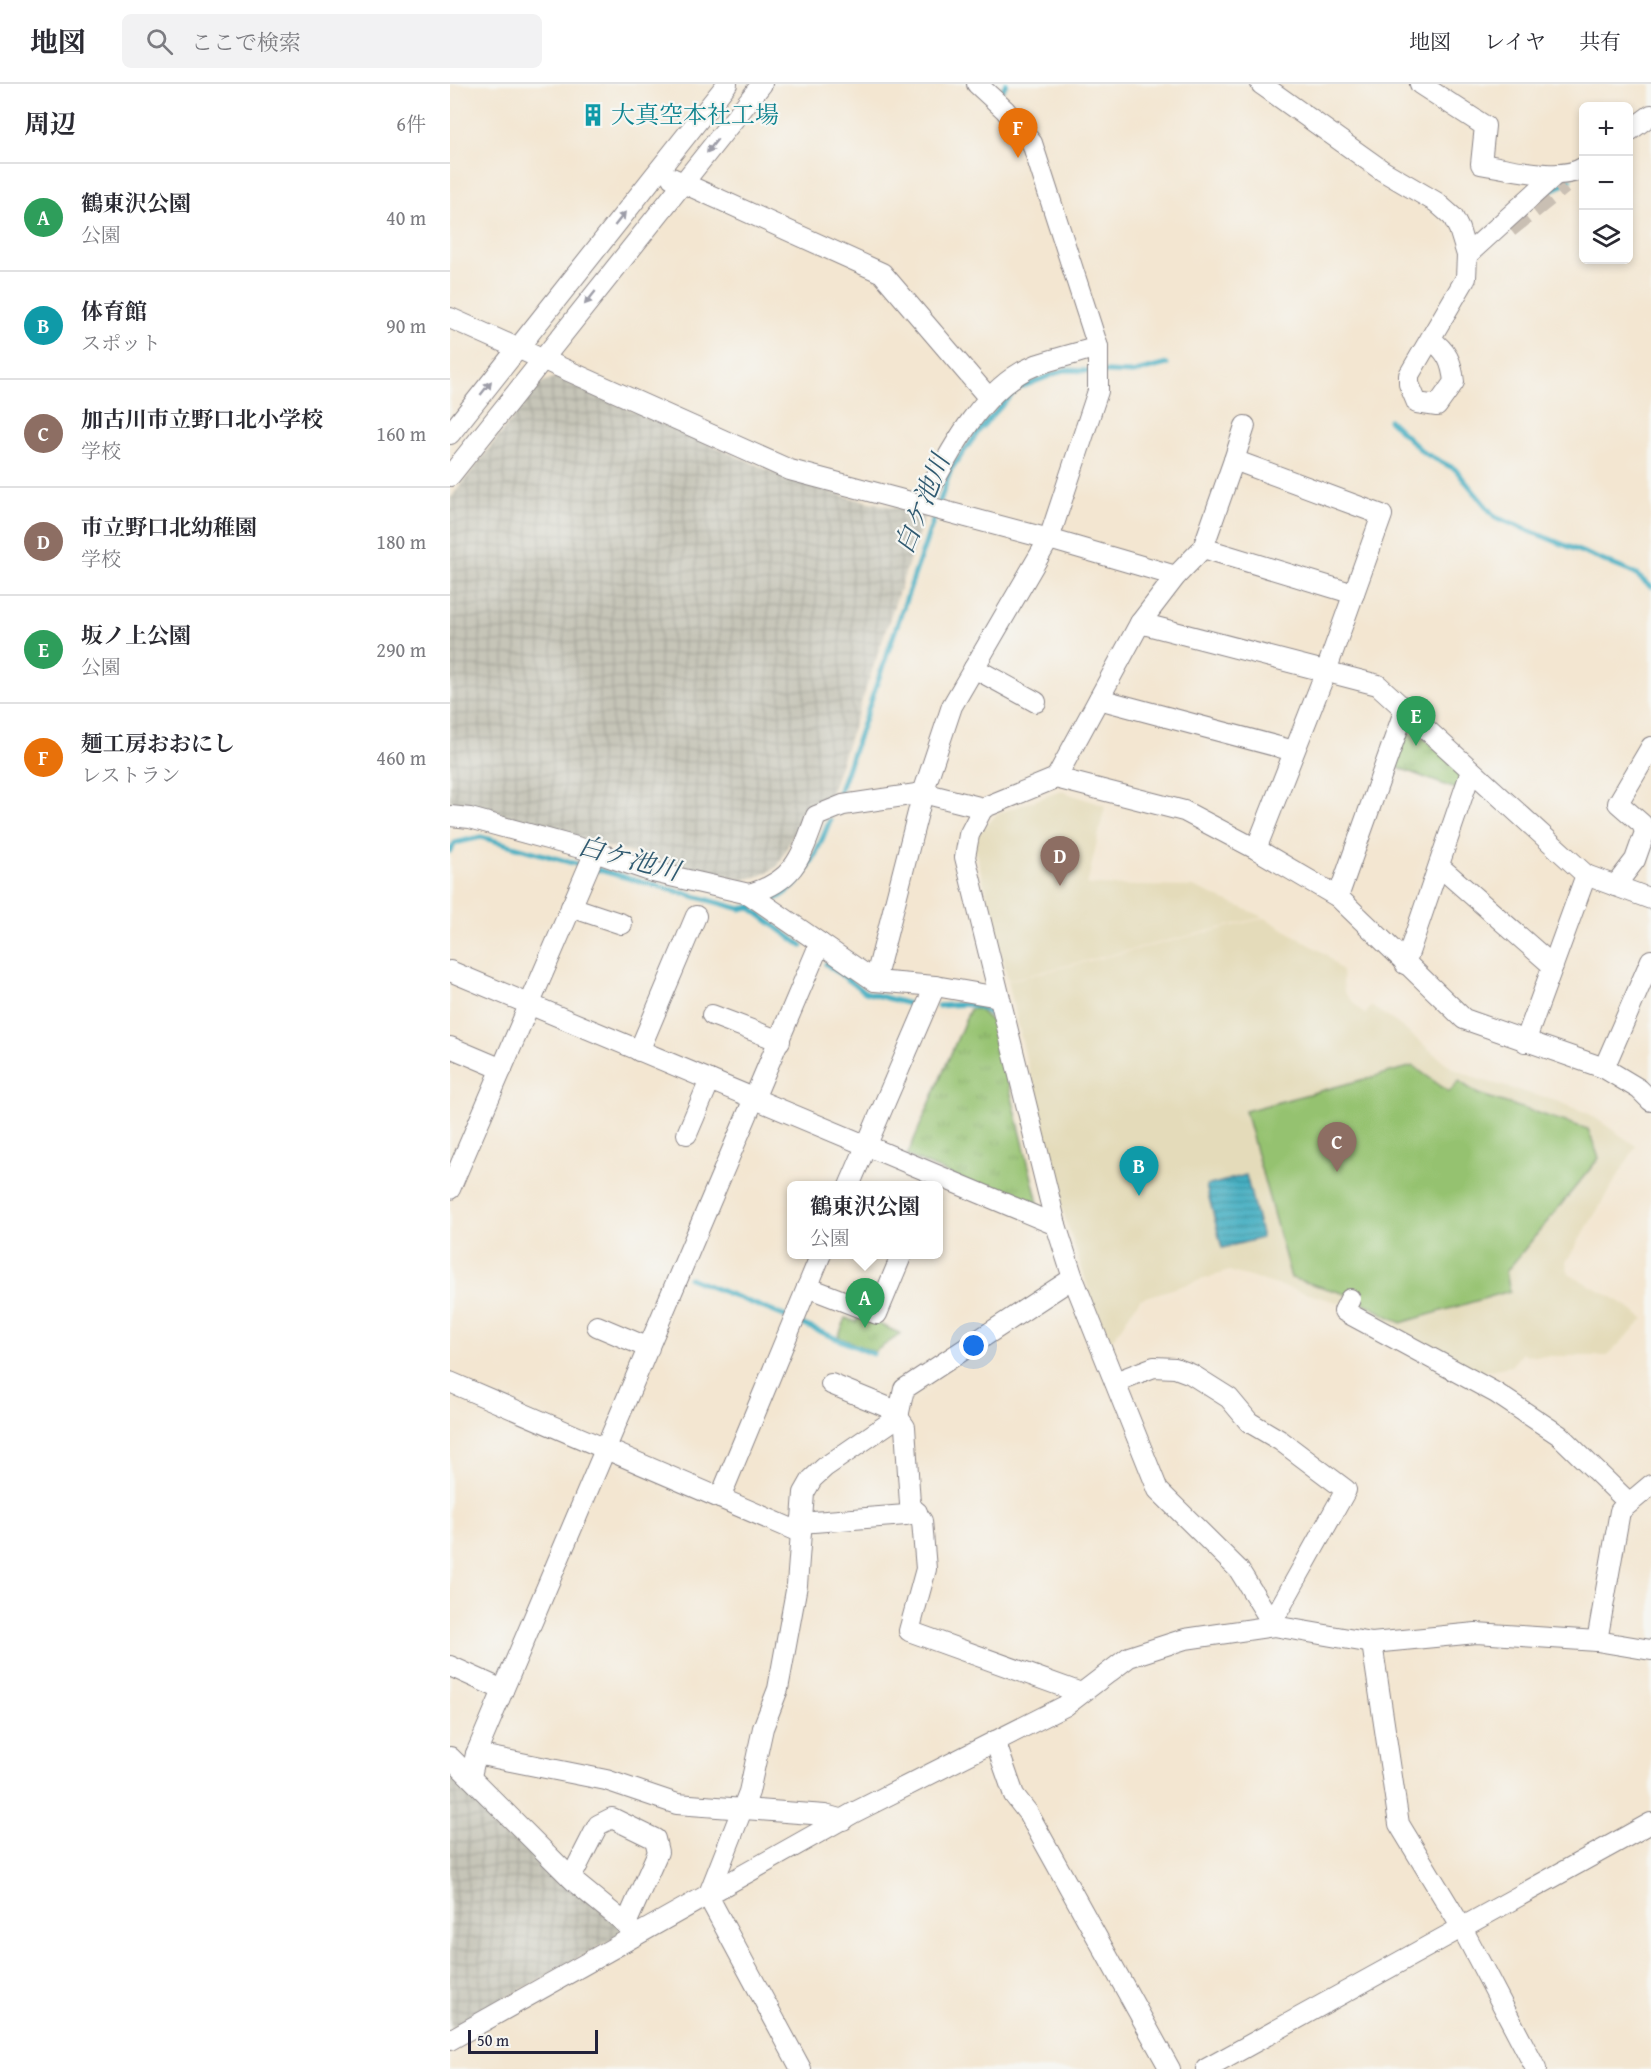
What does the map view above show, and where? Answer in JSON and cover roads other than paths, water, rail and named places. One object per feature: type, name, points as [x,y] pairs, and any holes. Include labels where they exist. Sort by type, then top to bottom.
[{"type":"street","points":[[450,434],[727,84]]},
{"type":"street","points":[[450,476],[762,84]]},
{"type":"street","points":[[875,981],[923,793],[952,706],[1049,538],[1098,391],[1098,347],[1032,143],[1005,110],[977,84]]},
{"type":"street","points":[[1261,84],[1322,130],[1445,209],[1459,229],[1467,255],[1466,278],[1430,339]]},
{"type":"street","points":[[1420,84],[1485,126],[1481,164],[1555,175],[1575,173],[1579,170]]},
{"type":"street","points":[[1633,129],[1651,115]]},
{"type":"street","points":[[657,172],[882,273],[988,397]]},
{"type":"street","points":[[1467,255],[1502,212],[1555,175]]},
{"type":"street","points":[[450,318],[790,470],[1049,538],[1176,576]]},
{"type":"street","points":[[922,504],[947,457],[988,397],[1034,366],[1098,347]]},
{"type":"street","points":[[1056,778],[1140,623],[1176,576],[1203,548],[1245,426]]},
{"type":"street","points":[[1234,460],[1382,515],[1326,671],[1256,849]]},
{"type":"street","points":[[1203,548],[1354,594]]},
{"type":"street","points":[[1140,623],[1378,685],[1586,875],[1651,899]]},
{"type":"street","points":[[974,668],[1036,702]]},
{"type":"street","points":[[1099,699],[1294,751]]},
{"type":"street","points":[[1338,897],[1406,709]]},
{"type":"street","points":[[1615,886],[1635,860],[1646,832],[1642,824],[1618,803],[1651,747]]},
{"type":"street","points":[[1405,964],[1471,771]]},
{"type":"street","points":[[749,894],[773,886],[791,872],[803,851],[816,816],[843,805],[923,793],[983,808],[1056,778],[1184,811],[1256,849],[1338,897],[1464,1020],[1604,1068],[1639,1089],[1651,1101]]},
{"type":"street","points":[[983,808],[969,835],[965,857],[1056,1225],[1073,1278],[1158,1490],[1239,1570],[1274,1626]]},
{"type":"street","points":[[450,816],[470,818],[595,852],[653,872],[749,894],[875,981],[935,986],[999,997]]},
{"type":"street","points":[[450,1189],[595,852]]},
{"type":"street","points":[[1439,866],[1552,966]]},
{"type":"street","points":[[1525,1042],[1586,875]]},
{"type":"street","points":[[572,907],[622,924]]},
{"type":"street","points":[[639,1051],[696,916]]},
{"type":"street","points":[[471,1776],[476,1754],[820,944]]},
{"type":"street","points":[[1604,1068],[1650,966]]},
{"type":"street","points":[[450,970],[866,1147],[933,1180]]},
{"type":"street","points":[[851,1181],[935,986]]},
{"type":"street","points":[[712,1016],[780,1041]]},
{"type":"street","points":[[450,1047],[502,1069]]},
{"type":"street","points":[[687,1134],[710,1080]]},
{"type":"street","points":[[943,1184],[1056,1225]]},
{"type":"street","points":[[720,1498],[819,1259]]},
{"type":"street","points":[[807,1287],[877,1314],[900,1259]]},
{"type":"street","points":[[801,2069],[708,1896],[748,1792],[763,1728],[778,1689],[797,1585],[804,1493],[812,1479],[898,1414],[904,1389],[1073,1278]]},
{"type":"street","points":[[1350,1299],[1344,1311],[1496,1393],[1559,1435],[1628,1502]]},
{"type":"street","points":[[597,1326],[649,1348]]},
{"type":"street","points":[[1115,1382],[1154,1366],[1175,1368],[1191,1374],[1229,1398],[1249,1422],[1281,1441],[1346,1490],[1276,1615],[1274,1626]]},
{"type":"street","points":[[450,1382],[720,1498],[800,1527],[918,1512]]},
{"type":"street","points":[[831,1384],[898,1414],[905,1427],[910,1504],[918,1512],[922,1521],[926,1569],[909,1631],[1081,1693]]},
{"type":"street","points":[[1597,1641],[1620,1511],[1651,1485]]},
{"type":"street","points":[[450,2040],[631,1929],[708,1896],[843,1820],[1065,1706],[1129,1657],[1185,1639],[1274,1626],[1372,1643],[1476,1633],[1597,1641],[1651,1650]]},
{"type":"street","points":[[1372,1643],[1399,1824],[1462,1928],[1536,2069]]},
{"type":"street","points":[[450,1666],[503,1690]]},
{"type":"street","points":[[995,1742],[1014,1795],[1028,1813],[1170,2069]]},
{"type":"street","points":[[476,1754],[606,1780],[677,1804],[825,1815],[843,1820]]},
{"type":"street","points":[[450,1757],[571,1878],[631,1929]]},
{"type":"street","points":[[571,1878],[598,1825],[612,1818],[655,1839],[658,1852],[631,1929]]},
{"type":"street","points":[[1206,2069],[1651,1823]]},
{"type":"water","points":[[1246,1175],[1262,1238],[1222,1248],[1206,1186]]},
{"type":"waterway","points":[[1003,89],[1006,84]]},
{"type":"waterway","points":[[1549,191],[1570,180]]},
{"type":"waterway","points":[[1549,191],[1563,185]]},
{"type":"waterway","name":"白ケ池川","points":[[838,796],[951,469],[981,428],[1017,389],[1064,370],[1132,373],[1167,364]]},
{"type":"waterway","points":[[1389,420],[1424,453],[1455,469],[1495,517],[1634,573],[1651,587]]},
{"type":"waterway","name":"白ケ池川","points":[[769,902],[792,888],[800,879],[814,857],[830,820]]},
{"type":"waterway","name":"白ケ池川","points":[[450,851],[455,843],[481,837],[583,866]]},
{"type":"waterway","name":"白ケ池川","points":[[592,868],[741,909],[757,905]]},
{"type":"waterway","points":[[749,907],[802,946]]},
{"type":"waterway","points":[[826,964],[865,992],[920,1007]]},
{"type":"waterway","points":[[938,1006],[963,1004],[977,1006],[998,1020]]},
{"type":"waterway","points":[[689,1278],[789,1318]]},
{"type":"waterway","points":[[797,1322],[873,1354]]},
{"type":"tunnel","points":[[1509,228],[1563,185]]},
{"type":"place","name":"大真空本社工場","points":[[593,115]]},
{"type":"place","name":"麺工房おおにし","points":[[1018,158]]},
{"type":"place","name":"坂ノ上公園","points":[[1416,746]]},
{"type":"place","name":"市立野口北幼稚園","points":[[1060,886]]},
{"type":"place","name":"加古川市立野口北小学校","points":[[1337,1172]]},
{"type":"place","name":"体育館","points":[[1139,1196]]},
{"type":"place","name":"鶴東沢公園","points":[[865,1328]]}]
